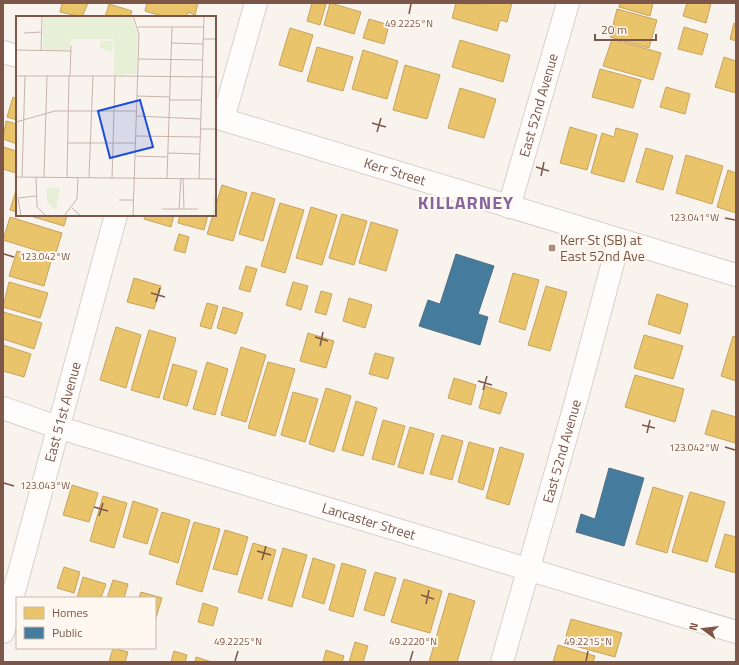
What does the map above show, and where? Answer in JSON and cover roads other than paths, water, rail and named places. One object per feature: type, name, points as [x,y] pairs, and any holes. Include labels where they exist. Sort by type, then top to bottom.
[{"type":"street","points":[[219,118],[256,3]]},
{"type":"street","name":"East 52nd Avenue","points":[[509,207],[568,3]]},
{"type":"street","points":[[3,52],[16,56]]},
{"type":"street","name":"Kerr Street","points":[[219,118],[736,276]]},
{"type":"street","name":"East 51st Avenue","points":[[3,632],[116,216]]},
{"type":"street","name":"East 52nd Avenue","points":[[502,662],[575,405],[618,240]]},
{"type":"street","name":"Lancaster Street","points":[[3,408],[58,427],[736,632]]},
{"type":"place","name":"Kerr St (SB) at East 52nd Ave","points":[[552,248]]},
{"type":"district","name":"KILLARNEY","points":[[466,203]]}]
